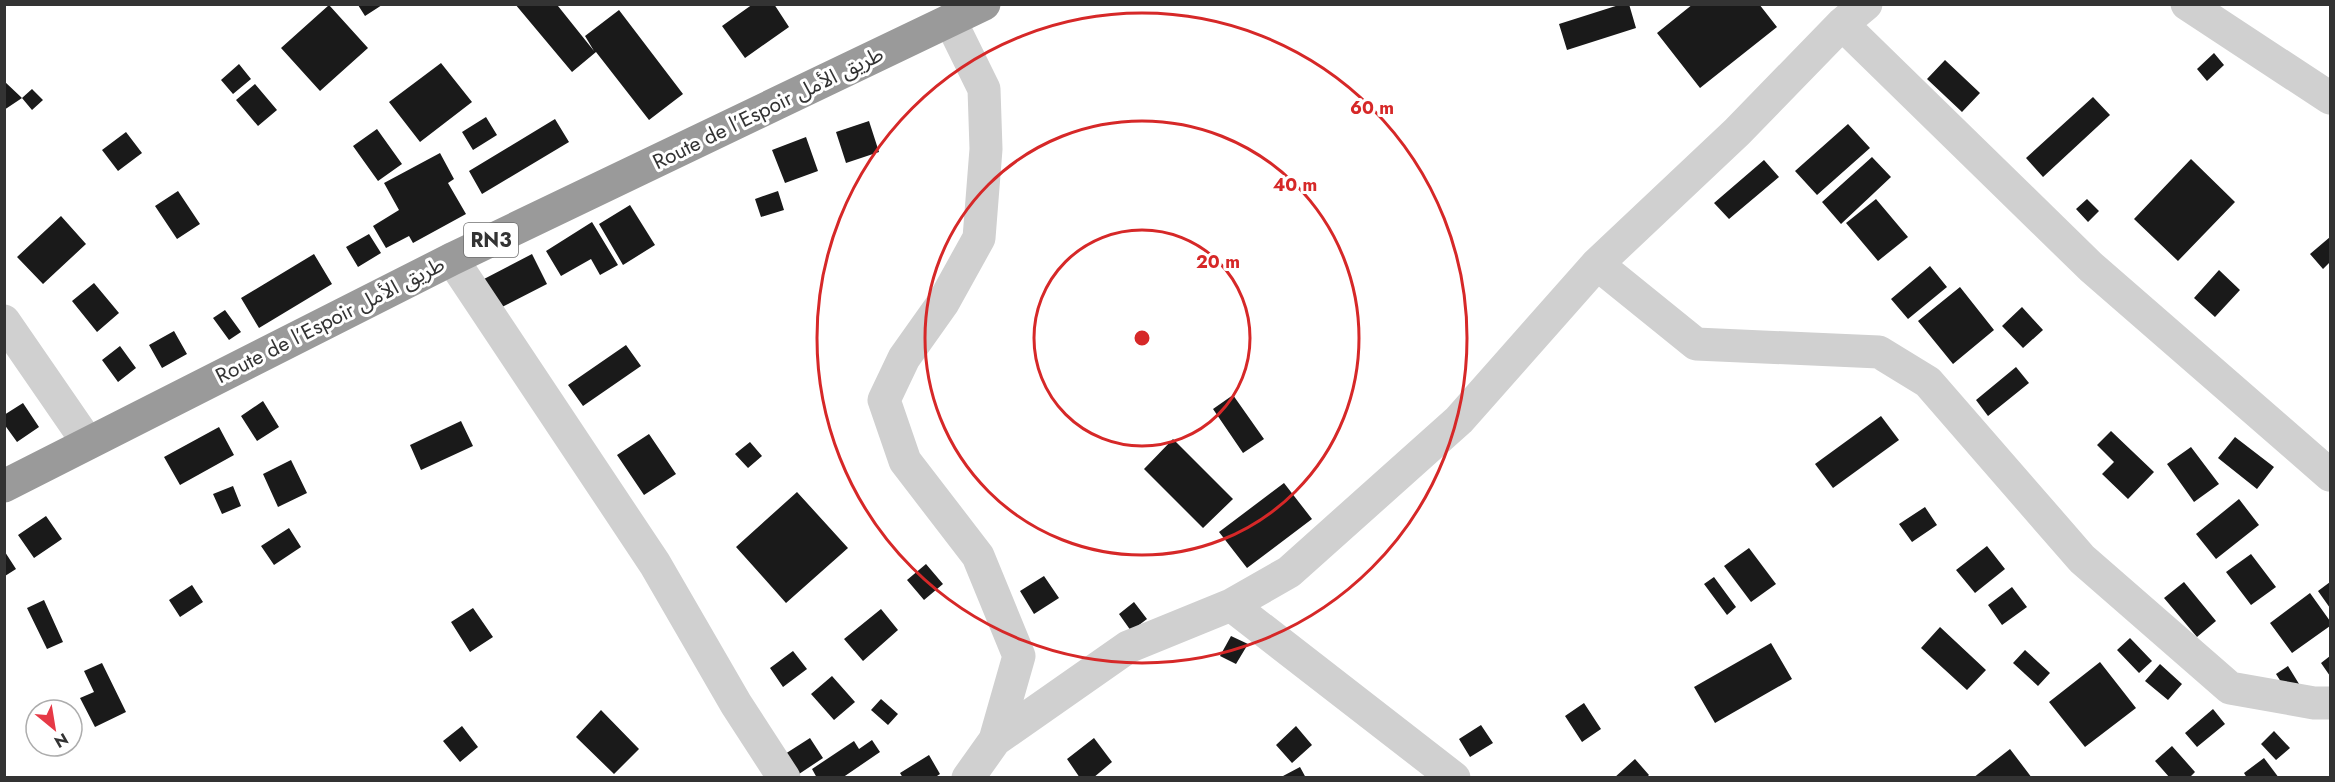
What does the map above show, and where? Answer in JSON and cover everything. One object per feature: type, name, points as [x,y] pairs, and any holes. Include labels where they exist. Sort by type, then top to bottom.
[{"type":"highway","name":"Route de l’Espoir طريق الأمل","points":[[4,486],[452,259],[984,4]]},
{"type":"street","points":[[2187,4],[2331,98]]},
{"type":"street","points":[[994,740],[1128,647],[1231,605],[1289,572],[1459,420],[1597,264],[1737,132],[1854,14],[2091,267],[2331,475]]},
{"type":"street","points":[[950,20],[984,89],[986,149],[979,238],[943,303],[904,358],[884,400],[905,461],[978,556],[1019,656],[994,740],[968,777]]},
{"type":"street","points":[[452,259],[654,564],[736,704],[784,777]]},
{"type":"street","points":[[1597,264],[1696,344],[1879,352],[1928,382],[2082,559],[2230,688],[2314,703],[2331,703]]},
{"type":"street","points":[[4,321],[88,444]]},
{"type":"street","points":[[1231,605],[1454,777]]},
{"type":"building","points":[[515,4],[560,4],[558,6],[594,51],[585,36],[619,10],[683,94],[649,120],[596,52],[572,72]]},
{"type":"building","points":[[753,4],[774,4],[789,27],[745,58],[722,26]]},
{"type":"building","points":[[1622,4],[1629,4],[1636,28],[1567,50],[1559,24]]},
{"type":"building","points":[[1693,4],[1759,4],[1777,27],[1700,88],[1657,33]]},
{"type":"building","points":[[329,5],[368,48],[320,91],[281,48]]},
{"type":"building","points":[[358,5],[382,5],[365,16]]},
{"type":"building","points":[[2214,53],[2224,65],[2207,81],[2197,69]]},
{"type":"building","points":[[1945,60],[1980,93],[1962,112],[1927,79]]},
{"type":"building","points":[[441,63],[472,102],[420,142],[389,102]]},
{"type":"building","points":[[239,64],[251,79],[233,94],[221,80]]},
{"type":"building","points":[[4,81],[22,98],[4,110]]},
{"type":"building","points":[[255,84],[277,110],[258,126],[236,100]]},
{"type":"building","points":[[32,89],[43,100],[32,110],[22,98]]},
{"type":"building","points":[[2093,97],[2110,115],[2043,177],[2026,158]]},
{"type":"building","points":[[486,117],[497,135],[473,150],[462,132]]},
{"type":"building","points":[[555,119],[569,142],[482,194],[469,171]]},
{"type":"building","points":[[869,121],[879,152],[846,163],[836,132]]},
{"type":"building","points":[[1848,124],[1870,148],[1817,195],[1795,171]]},
{"type":"building","points":[[377,129],[402,164],[378,181],[353,146]]},
{"type":"building","points":[[126,132],[142,153],[118,171],[102,150]]},
{"type":"building","points":[[806,137],[818,171],[785,183],[772,150]]},
{"type":"building","points":[[440,153],[454,179],[448,183],[466,214],[413,243],[409,236],[386,248],[373,226],[399,210],[384,183]]},
{"type":"building","points":[[1872,157],[1891,177],[1841,224],[1822,202]]},
{"type":"building","points":[[2191,159],[2235,202],[2178,261],[2134,219]]},
{"type":"building","points":[[1764,160],[1779,177],[1729,219],[1714,203]]},
{"type":"building","points":[[178,191],[200,224],[177,239],[155,206]]},
{"type":"building","points":[[778,191],[784,210],[761,217],[755,199]]},
{"type":"building","points":[[1876,199],[1908,237],[1878,261],[1846,223]]},
{"type":"building","points":[[2087,199],[2099,211],[2088,222],[2076,209]]},
{"type":"building","points":[[630,205],[655,245],[623,265],[599,224]]},
{"type":"building","points":[[61,216],[86,244],[43,284],[17,257]]},
{"type":"building","points":[[592,222],[618,265],[600,275],[591,259],[561,276],[546,251]]},
{"type":"building","points":[[369,234],[381,253],[358,267],[346,247]]},
{"type":"building","points":[[2330,237],[2330,262],[2323,269],[2310,254]]},
{"type":"building","points":[[314,254],[332,284],[259,328],[241,298]]},
{"type":"building","points":[[532,254],[547,284],[498,309],[484,279]]},
{"type":"building","points":[[1930,266],[1947,287],[1908,319],[1891,299]]},
{"type":"building","points":[[2219,270],[2240,290],[2215,317],[2194,298]]},
{"type":"building","points":[[94,283],[119,313],[97,332],[72,301]]},
{"type":"building","points":[[1960,287],[1994,330],[1953,364],[1918,321]]},
{"type":"building","points":[[2022,307],[2043,330],[2023,348],[2002,326]]},
{"type":"building","points":[[225,310],[241,332],[229,340],[213,318]]},
{"type":"building","points":[[174,331],[187,354],[162,368],[149,345]]},
{"type":"building","points":[[626,345],[641,366],[583,406],[568,385]]},
{"type":"building","points":[[120,346],[136,368],[118,382],[102,360]]},
{"type":"building","points":[[2016,367],[2029,383],[1988,416],[1976,400]]},
{"type":"building","points":[[1233,395],[1264,439],[1243,453],[1213,409]]},
{"type":"building","points":[[263,401],[279,427],[257,441],[241,416]]},
{"type":"building","points":[[23,403],[39,427],[17,442],[4,424],[4,415]]},
{"type":"building","points":[[1881,416],[1899,440],[1833,488],[1815,464]]},
{"type":"building","points":[[461,421],[473,446],[421,470],[410,445]]},
{"type":"building","points":[[219,427],[234,455],[180,485],[164,457]]},
{"type":"building","points":[[2111,431],[2154,472],[2128,499],[2102,474],[2114,462],[2097,445]]},
{"type":"building","points":[[649,434],[676,474],[644,495],[617,455]]},
{"type":"building","points":[[2235,437],[2274,467],[2257,489],[2218,458]]},
{"type":"building","points":[[1173,439],[1233,499],[1203,528],[1144,469]]},
{"type":"building","points":[[750,442],[762,456],[748,468],[735,454]]},
{"type":"building","points":[[2191,447],[2219,484],[2194,502],[2167,464]]},
{"type":"building","points":[[291,460],[307,493],[278,507],[263,474]]},
{"type":"building","points":[[1284,483],[1312,519],[1247,568],[1219,532]]},
{"type":"building","points":[[233,486],[241,506],[222,514],[213,494]]},
{"type":"building","points":[[797,492],[848,548],[786,603],[736,547]]},
{"type":"building","points":[[2239,499],[2259,525],[2216,559],[2196,534]]},
{"type":"building","points":[[1925,507],[1937,525],[1912,542],[1899,524]]},
{"type":"building","points":[[46,516],[62,539],[34,558],[18,535]]},
{"type":"building","points":[[289,528],[301,547],[274,565],[261,546]]},
{"type":"building","points":[[1987,546],[2005,569],[1975,593],[1956,570]]},
{"type":"building","points":[[1749,548],[1776,584],[1751,602],[1724,566]]},
{"type":"building","points":[[5,552],[16,569],[5,576]]},
{"type":"building","points":[[2251,554],[2276,587],[2251,605],[2226,572]]},
{"type":"building","points":[[926,564],[943,584],[924,600],[907,580]]},
{"type":"building","points":[[1044,576],[1059,598],[1034,614],[1020,591]]},
{"type":"building","points":[[1714,577],[1736,607],[1727,615],[1704,584]]},
{"type":"building","points":[[2184,582],[2216,621],[2197,637],[2164,598]]},
{"type":"building","points":[[2330,582],[2330,608],[2318,591]]},
{"type":"building","points":[[192,585],[203,602],[180,617],[169,600]]},
{"type":"building","points":[[2012,587],[2027,607],[2002,625],[1988,605]]},
{"type":"building","points":[[2310,593],[2330,621],[2330,626],[2292,653],[2270,623]]},
{"type":"building","points":[[44,600],[63,642],[47,649],[27,608]]},
{"type":"building","points":[[1134,602],[1147,619],[1131,631],[1119,614]]},
{"type":"building","points":[[473,608],[493,637],[470,652],[451,622]]},
{"type":"building","points":[[881,609],[898,630],[863,661],[844,639]]},
{"type":"building","points":[[1940,627],[1986,670],[1967,690],[1921,648]]},
{"type":"building","points":[[1231,636],[1248,644],[1236,664],[1220,656]]},
{"type":"building","points":[[2130,638],[2152,661],[2139,673],[2117,650]]},
{"type":"building","points":[[1771,643],[1792,679],[1715,723],[1694,687]]},
{"type":"building","points":[[2025,650],[2050,673],[2038,686],[2013,663]]},
{"type":"building","points":[[793,651],[807,669],[783,687],[770,668]]},
{"type":"building","points":[[2330,656],[2330,676],[2321,663]]},
{"type":"building","points":[[2100,662],[2136,708],[2085,747],[2049,702]]},
{"type":"building","points":[[102,663],[126,712],[95,727],[84,706],[84,698],[80,698],[94,692],[84,671]]},
{"type":"building","points":[[2160,664],[2182,684],[2168,700],[2145,681]]},
{"type":"building","points":[[2288,666],[2304,692],[2292,699],[2276,674]]},
{"type":"building","points":[[832,676],[855,702],[834,720],[811,694]]},
{"type":"building","points":[[881,699],[898,714],[888,725],[871,710]]},
{"type":"building","points":[[1584,703],[1601,729],[1582,742],[1565,716]]},
{"type":"building","points":[[2213,709],[2225,724],[2197,747],[2185,733]]},
{"type":"building","points":[[601,710],[639,749],[614,774],[576,737]]},
{"type":"building","points":[[1481,725],[1493,743],[1470,757],[1459,739]]},
{"type":"building","points":[[462,726],[478,747],[460,762],[443,741]]},
{"type":"building","points":[[1296,726],[1312,745],[1292,763],[1276,745]]},
{"type":"building","points":[[2274,731],[2290,748],[2276,760],[2261,744]]},
{"type":"building","points":[[810,738],[823,758],[799,774],[785,754]]},
{"type":"building","points":[[1094,738],[1112,762],[1093,778],[1080,778],[1067,759]]},
{"type":"building","points":[[872,740],[880,752],[842,778],[817,778],[812,769],[854,741],[859,749]]},
{"type":"building","points":[[2172,746],[2195,772],[2189,778],[2170,778],[2155,761]]},
{"type":"building","points":[[2010,749],[2032,778],[1973,778]]},
{"type":"building","points":[[929,755],[940,774],[934,778],[903,778],[900,773]]},
{"type":"building","points":[[2264,758],[2279,778],[2247,778],[2244,773]]},
{"type":"building","points":[[1635,759],[1649,775],[1646,778],[1614,778]]},
{"type":"building","points":[[1300,767],[1306,778],[1284,778],[1283,776]]}]
